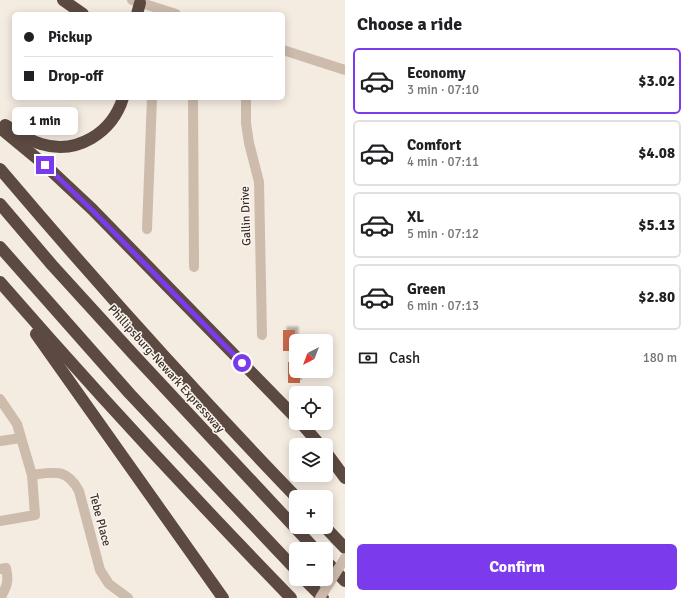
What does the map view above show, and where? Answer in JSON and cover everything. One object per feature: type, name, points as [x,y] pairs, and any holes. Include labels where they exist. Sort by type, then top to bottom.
[{"type":"highway","points":[[63,0],[80,12]]},
{"type":"highway","points":[[0,122],[27,138],[41,144],[62,146],[77,144],[91,139],[106,127],[117,113],[122,100]]},
{"type":"highway","points":[[0,128],[45,165],[81,199],[289,411]]},
{"type":"highway","name":"Phillipsburg-Newark Expressway","points":[[0,168],[88,271],[290,490]]},
{"type":"highway","name":"Phillipsburg-Newark Expressway","points":[[0,204],[52,265],[134,356],[308,542]]},
{"type":"highway","points":[[0,247],[125,388],[289,563]]},
{"type":"highway","points":[[0,282],[142,442],[291,598]]},
{"type":"highway","points":[[0,282],[222,598]]},
{"type":"highway","points":[[307,430],[314,438]]},
{"type":"highway","points":[[333,462],[345,478]]},
{"type":"highway","points":[[333,533],[345,543]]},
{"type":"highway","points":[[332,534],[345,548]]},
{"type":"highway","points":[[333,568],[345,581]]},
{"type":"highway","points":[[265,572],[285,598]]},
{"type":"highway","points":[[310,586],[321,598]]},
{"type":"street","points":[[138,4],[162,12]]},
{"type":"street","points":[[285,51],[345,70]]},
{"type":"street","points":[[148,229],[152,100]]},
{"type":"street","points":[[193,100],[194,267]]},
{"type":"street","name":"Gallin Drive","points":[[246,100],[246,123],[249,143],[259,182],[262,335]]},
{"type":"street","points":[[0,399],[17,424],[32,475],[34,515],[0,520]]},
{"type":"street","points":[[0,442],[21,438]]},
{"type":"street","name":"Tebe Place","points":[[32,475],[59,472],[69,477],[75,484],[79,491],[100,570],[109,584],[128,598]]},
{"type":"street","points":[[321,598],[345,558]]},
{"type":"street","points":[[0,569],[6,568],[8,578],[4,592],[0,598]]},
{"type":"building","points":[[283,330],[295,330],[295,334],[289,334],[289,351],[283,351]]},
{"type":"building","points":[[289,362],[289,378],[300,378],[300,383],[288,383]]},
{"type":"route","points":[[45,165],[92,210],[242,363]]}]
